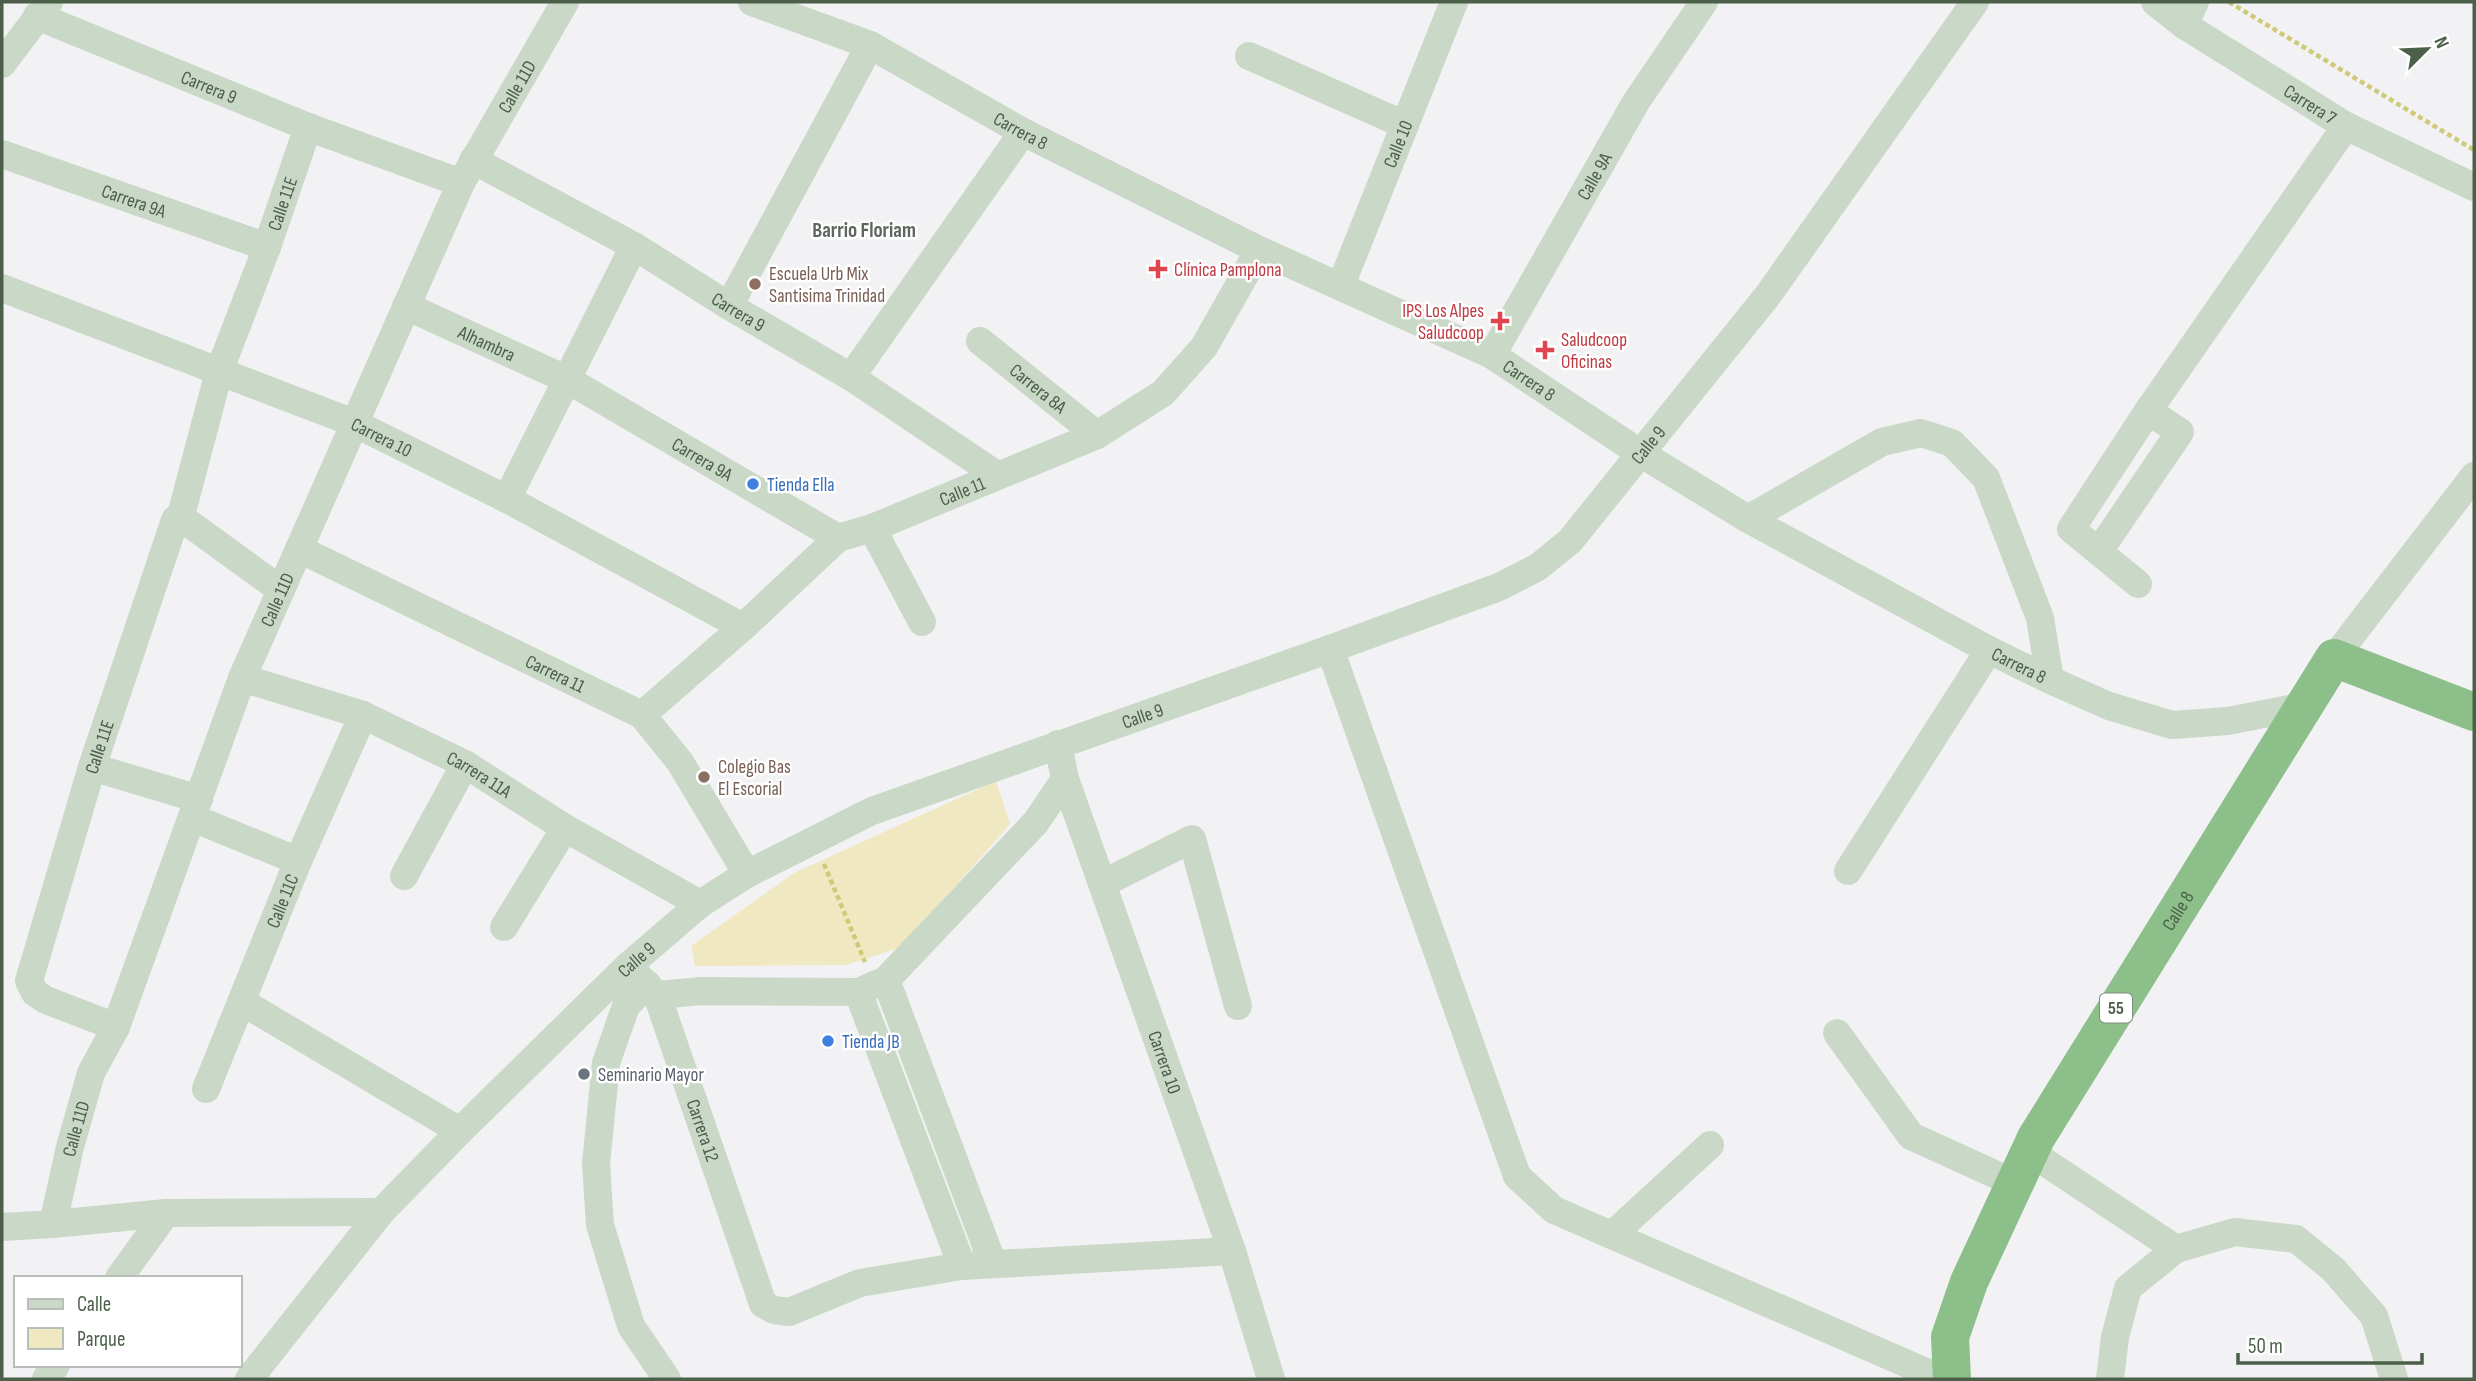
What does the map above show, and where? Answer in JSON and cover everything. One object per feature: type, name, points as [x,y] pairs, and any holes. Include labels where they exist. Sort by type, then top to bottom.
[{"type":"highway","name":"Calle 8","points":[[1952,1379],[1950,1337],[1969,1282],[2036,1138],[2334,658]]},
{"type":"highway","points":[[2334,658],[2474,712]]},
{"type":"street","name":"Calle 11D","points":[[53,1224],[69,1147],[91,1073],[116,1027],[242,678],[467,172],[565,2]]},
{"type":"street","name":"Carrera 8","points":[[752,2],[870,45],[1023,132],[1259,250],[1492,355],[1640,453],[1748,519],[1989,650],[2050,680],[2109,706],[2172,725],[2228,721],[2304,706]]},
{"type":"street","name":"Calle 10","points":[[1341,285],[1454,2]]},
{"type":"street","name":"Calle 9A","points":[[1492,355],[1636,102],[1704,2]]},
{"type":"street","name":"Calle 9","points":[[248,1379],[381,1212],[460,1131],[644,981],[700,904],[747,874],[872,811],[1330,649],[1499,587],[1538,568],[1570,541],[1768,295],[1975,2]]},
{"type":"street","name":"Carrera 7","points":[[2155,2],[2189,13],[2346,126],[2474,187]]},
{"type":"street","points":[[2,64],[43,9]]},
{"type":"street","name":"Carrera 9","points":[[43,9],[308,127],[467,172],[634,246],[729,306],[851,377],[997,475]]},
{"type":"street","points":[[729,306],[870,45]]},
{"type":"street","points":[[1249,56],[1405,125]]},
{"type":"street","points":[[2138,584],[2071,529],[2148,411],[2346,126]]},
{"type":"street","name":"Calle 11E","points":[[116,1027],[46,1000],[35,993],[29,981],[92,768],[171,529],[175,520],[182,519],[219,372],[267,247],[308,127]]},
{"type":"street","points":[[851,377],[1023,132]]},
{"type":"street","name":"Carrera 9A","points":[[2,154],[267,247]]},
{"type":"street","points":[[507,499],[634,246]]},
{"type":"street","name":"Calle 11","points":[[642,715],[743,627],[838,538],[872,528],[1097,435],[1163,393],[1204,346],[1259,250]]},
{"type":"street","name":"Carrera 10","points":[[2,288],[354,423],[507,499],[743,627]]},
{"type":"street","name":"Alhambra","points":[[406,306],[568,380]]},
{"type":"street","name":"Carrera 8A","points":[[980,341],[1097,435]]},
{"type":"street","name":"Carrera 9A","points":[[568,380],[838,538]]},
{"type":"street","points":[[2099,551],[2180,432],[2148,411]]},
{"type":"street","points":[[1748,519],[1882,442],[1920,433],[1952,443],[1986,478],[2040,618],[2050,680]]},
{"type":"street","name":"Calle 8","points":[[2334,658],[2474,476]]},
{"type":"street","points":[[182,519],[281,590]]},
{"type":"street","points":[[872,528],[922,622]]},
{"type":"street","name":"Carrera 11","points":[[299,549],[642,715],[680,762],[747,874]]},
{"type":"street","points":[[1330,649],[1517,1176],[1554,1210],[1942,1379]]},
{"type":"street","points":[[1848,871],[1989,650]]},
{"type":"street","name":"Carrera 11A","points":[[242,678],[363,715],[465,764],[565,828],[700,904]]},
{"type":"street","name":"Calle 11C","points":[[205,1090],[298,861],[363,715]]},
{"type":"street","name":"Carrera 10","points":[[1058,744],[1065,779],[1232,1251],[1261,1375]]},
{"type":"street","points":[[404,876],[465,764]]},
{"type":"street","points":[[92,768],[196,808],[298,861]]},
{"type":"street","points":[[667,1379],[631,1326],[600,1225],[596,1164],[606,1063],[626,1006],[644,981],[702,992],[873,986],[1036,822],[1065,779]]},
{"type":"street","points":[[504,927],[565,828]]},
{"type":"street","points":[[1102,884],[1192,839],[1238,1006]]},
{"type":"street","name":"Carrera 12","points":[[644,981],[763,1304],[774,1310],[789,1312],[860,1283],[962,1266]]},
{"type":"street","points":[[873,986],[993,1264]]},
{"type":"street","points":[[873,986],[962,1266],[1232,1251]]},
{"type":"street","points":[[242,1002],[460,1131]]},
{"type":"street","points":[[1837,1033],[1911,1136],[2022,1167],[2176,1249]]},
{"type":"street","points":[[1612,1235],[1710,1145]]},
{"type":"street","points":[[2,1227],[166,1213],[381,1212]]},
{"type":"street","points":[[120,1276],[166,1213]]},
{"type":"street","points":[[2110,1379],[2115,1337],[2128,1288],[2176,1249],[2235,1232],[2297,1239],[2333,1269],[2374,1316],[2394,1379]]},
{"type":"path","points":[[2229,2],[2474,150]]},
{"type":"path","points":[[815,840],[873,986]]},
{"type":"green space","points":[[996,781],[1010,824],[902,947],[846,965],[695,966],[691,946],[794,873]]},
{"type":"place","name":"Clínica Pamplona","points":[[1158,269]]},
{"type":"place","name":"Escuela Urb Mix Santisima Trinidad","points":[[755,284]]},
{"type":"place","name":"IPS Los Alpes Saludcoop","points":[[1500,321]]},
{"type":"place","name":"Saludcoop Oficinas","points":[[1545,350]]},
{"type":"place","name":"Tienda Ella","points":[[753,484]]},
{"type":"place","name":"Colegio Bas El Escorial","points":[[704,777]]},
{"type":"place","name":"Tienda JB","points":[[828,1041]]},
{"type":"place","name":"Seminario Mayor","points":[[584,1074]]},
{"type":"district","name":"Barrio Floriam","points":[[864,230]]}]
